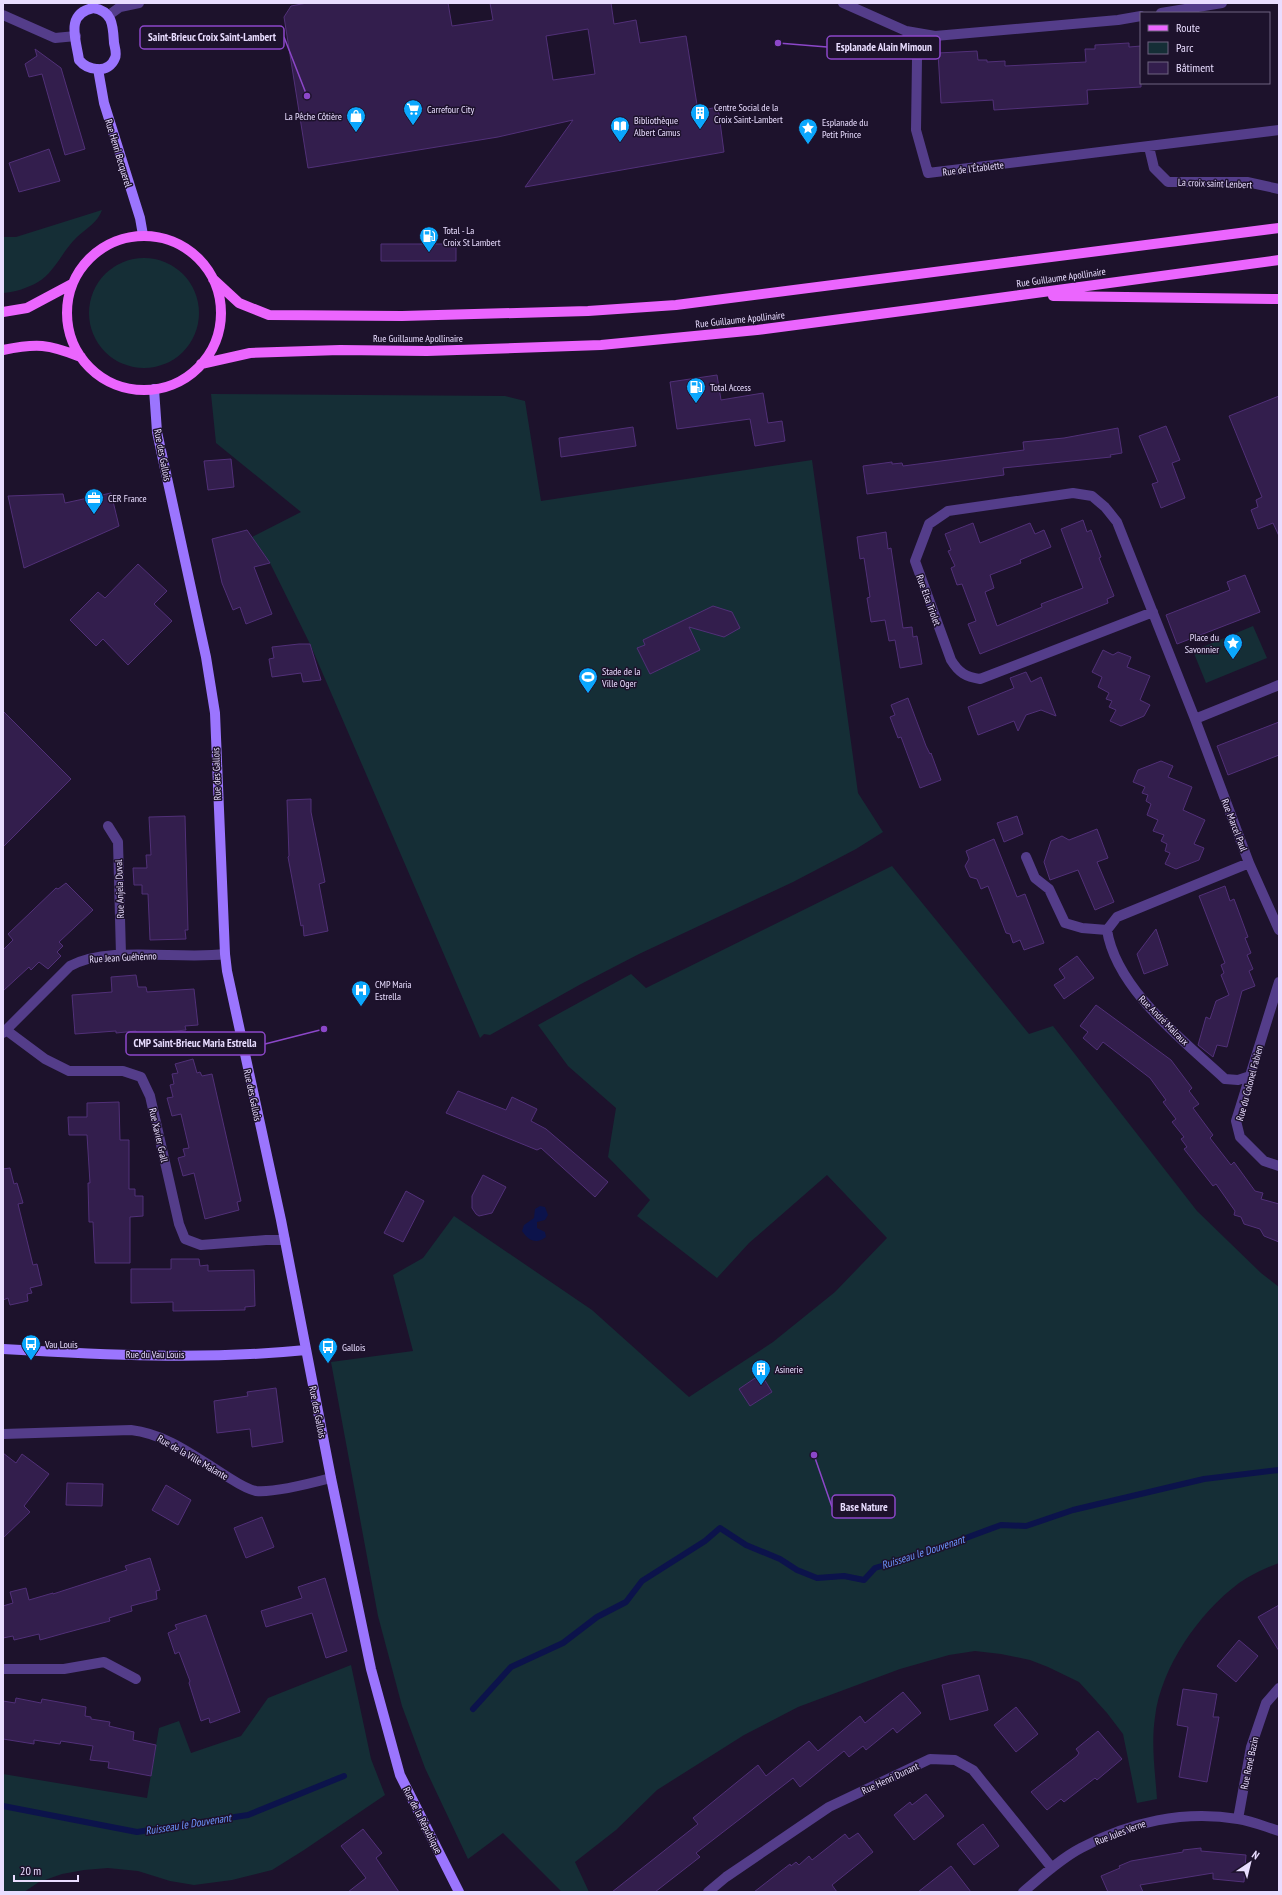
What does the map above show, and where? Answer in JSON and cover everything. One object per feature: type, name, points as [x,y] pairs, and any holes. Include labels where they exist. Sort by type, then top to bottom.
[{"type":"main road","points":[[86,6],[98,9],[109,15],[112,20],[116,57],[107,67],[98,69],[88,68],[79,60],[74,22],[86,6]]},
{"type":"main road","name":"Rue Henri Becquerel","points":[[98,69],[104,103],[140,218],[143,235]]},
{"type":"main road","name":"Rue Guillaume Apollinaire","points":[[213,279],[239,303],[270,316],[402,316],[588,311],[676,305],[1279,228]]},
{"type":"main road","points":[[143,235],[165,238],[184,247],[201,261],[213,279],[220,301],[220,324],[214,345],[201,364],[188,376],[172,385],[154,389],[133,389],[113,383],[95,373],[81,357],[69,334],[66,309],[72,284],[83,264],[100,249],[120,239],[143,235]]},
{"type":"main road","name":"Rue Guillaume Apollinaire","points":[[201,364],[250,353],[340,350],[427,351],[601,345],[765,329],[1279,260]]},
{"type":"main road","points":[[3,312],[28,308],[72,284]]},
{"type":"main road","points":[[1020,295],[1279,299]]},
{"type":"main road","points":[[3,350],[35,344],[57,348],[81,357]]},
{"type":"main road","name":"Rue des Gallois","points":[[154,389],[157,432],[206,657],[214,713],[225,954],[285,1240],[331,1478],[371,1669],[391,1747]]},
{"type":"main road","name":"Rue du Vau Louis","points":[[3,1349],[86,1354],[171,1355],[266,1353],[306,1350]]},
{"type":"main road","name":"Rue de la République","points":[[391,1747],[402,1779],[459,1892]]},
{"type":"street","points":[[109,15],[120,7],[138,3]]},
{"type":"street","points":[[843,3],[906,31],[935,36],[1118,20],[1140,16]]},
{"type":"street","points":[[1167,12],[1222,3]]},
{"type":"street","points":[[3,15],[56,38],[76,36]]},
{"type":"street","name":"Rue de l'Établette","points":[[906,31],[918,59],[916,130],[928,173],[1279,130]]},
{"type":"street","name":"La croix saint Lenbert","points":[[1149,147],[1154,168],[1168,182],[1247,182],[1279,190]]},
{"type":"street","name":"Rue Elsa Triolet","points":[[1153,612],[980,679],[969,677],[962,674],[951,660],[915,561],[929,524],[948,511],[1073,493],[1092,496],[1106,507],[1117,522],[1153,612],[1195,719]]},
{"type":"street","points":[[1195,719],[1279,685]]},
{"type":"street","name":"Rue Marcel Paul","points":[[1195,719],[1249,863],[1279,930]]},
{"type":"street","name":"Rue Anjela Duval","points":[[108,826],[118,842],[121,955]]},
{"type":"street","points":[[1026,857],[1035,878],[1048,889],[1065,923],[1082,928],[1107,930],[1117,917],[1249,863]]},
{"type":"street","name":"Rue André Malraux","points":[[1107,930],[1109,944],[1120,968],[1148,1006],[1225,1078],[1238,1080],[1250,1076]]},
{"type":"street","name":"Rue Jean Guéhénno","points":[[4,1031],[70,966],[80,960],[94,957],[121,955],[225,954]]},
{"type":"street","name":"Rue du Colonel Fabien","points":[[1279,982],[1236,1120],[1240,1137],[1264,1161],[1279,1166]]},
{"type":"street","name":"Rue Xavier Grall","points":[[4,1031],[46,1059],[69,1071],[123,1071],[141,1077],[150,1096],[179,1224],[185,1239],[201,1245],[285,1240]]},
{"type":"street","name":"Rue de la Ville Malante","points":[[3,1434],[131,1430],[148,1432],[164,1438],[238,1484],[255,1491],[270,1491],[331,1478]]},
{"type":"street","points":[[3,1669],[64,1669],[104,1662],[136,1679]]},
{"type":"street","name":"Rue René Bazin","points":[[1238,1819],[1251,1747],[1266,1703],[1279,1688]]},
{"type":"street","name":"Rue Henri Dunant","points":[[708,1892],[726,1877],[829,1807],[930,1759],[955,1760],[973,1770],[1052,1868]]},
{"type":"street","name":"Rue Jules Verne","points":[[1023,1892],[1052,1868],[1081,1848],[1126,1828],[1149,1821],[1192,1816],[1238,1819],[1279,1831]]},
{"type":"green space","points":[[102,210],[95,222],[72,242],[44,278],[26,288],[3,293],[3,237],[16,237]]},
{"type":"green space","points":[[144,258],[165,262],[175,267],[183,274],[190,282],[195,292],[199,313],[195,334],[190,344],[183,352],[175,359],[165,364],[144,368],[123,364],[113,359],[105,352],[98,344],[93,334],[89,313],[93,292],[98,282],[105,274],[113,267],[123,262]]},
{"type":"green space","name":"Stade de la Ville Oger","points":[[211,394],[505,396],[525,401],[541,501],[812,460],[858,793],[883,832],[856,849],[793,882],[639,954],[581,984],[490,1035],[484,1034],[480,1038],[310,644],[270,563],[252,537],[301,512],[216,443]]},
{"type":"green space","points":[[1253,626],[1267,658],[1206,683],[1193,651]]},
{"type":"green space","points":[[892,866],[1029,1034],[1053,1026],[1197,1211],[1261,1273],[1279,1287],[1279,1563],[1248,1577],[1224,1595],[1196,1625],[1184,1642],[1174,1661],[1165,1679],[1155,1717],[1153,1747],[1157,1799],[1137,1803],[1123,1734],[1107,1713],[1079,1682],[1030,1660],[1001,1654],[975,1651],[949,1655],[900,1669],[798,1707],[744,1735],[657,1790],[616,1830],[575,1862],[589,1892],[562,1892],[503,1833],[468,1859],[425,1768],[402,1706],[378,1616],[331,1362],[413,1351],[393,1275],[423,1258],[454,1216],[592,1310],[689,1397],[773,1342],[835,1292],[887,1238],[827,1175],[749,1243],[717,1278],[637,1216],[650,1200],[608,1157],[616,1108],[568,1066],[538,1025],[631,974],[646,988]]},
{"type":"green space","points":[[351,1665],[371,1759],[385,1795],[304,1850],[272,1870],[232,1880],[194,1885],[170,1881],[138,1871],[108,1868],[62,1874],[39,1882],[24,1892],[3,1892],[3,1774],[147,1798],[159,1728],[179,1721],[191,1753],[241,1736],[268,1698]]},
{"type":"shaded area","points":[[540,1206],[545,1207],[548,1215],[545,1220],[537,1222],[537,1228],[545,1232],[546,1237],[536,1241],[527,1237],[522,1231],[524,1225],[534,1218],[535,1209]]},
{"type":"building","points":[[307,3],[448,3],[452,26],[493,20],[490,3],[611,3],[614,24],[636,20],[640,43],[686,36],[698,111],[718,107],[724,152],[525,187],[573,120],[498,137],[308,168],[284,17],[291,6]],"holes":[[[588,29],[595,74],[553,80],[546,36]]]},
{"type":"building","points":[[1129,43],[1129,47],[1140,46],[1141,87],[1087,90],[1088,104],[994,110],[993,100],[941,103],[938,53],[977,51],[978,60],[987,60],[987,62],[1005,61],[1005,66],[1086,62],[1085,49],[1095,49],[1095,45]]},
{"type":"building","points":[[35,49],[61,68],[85,149],[65,155],[42,74],[29,77],[25,64],[37,56]]},
{"type":"building","points":[[49,149],[60,181],[19,192],[9,163]]},
{"type":"building","points":[[381,244],[456,244],[456,261],[381,261]]},
{"type":"building","points":[[717,375],[721,400],[763,393],[768,423],[782,421],[785,441],[755,446],[750,419],[677,429],[670,382]]},
{"type":"building","points":[[1279,396],[1279,536],[1273,523],[1258,529],[1251,510],[1258,507],[1256,500],[1262,497],[1229,416]]},
{"type":"building","points":[[1166,426],[1180,460],[1172,463],[1185,498],[1161,508],[1152,484],[1158,482],[1139,436]]},
{"type":"building","points":[[633,427],[636,446],[561,457],[559,438]]},
{"type":"building","points":[[1118,428],[1122,453],[1110,455],[1111,457],[1003,468],[1004,475],[867,494],[863,466],[892,462],[892,464],[902,463],[903,466],[1024,450],[1023,442],[1064,438]]},
{"type":"building","points":[[231,459],[234,487],[208,490],[204,461]]},
{"type":"building","points":[[111,493],[119,526],[24,568],[8,496],[63,494],[65,503]]},
{"type":"building","points":[[1083,520],[1087,532],[1091,530],[1101,557],[1099,558],[1114,596],[1107,599],[1108,603],[980,654],[968,624],[976,621],[962,584],[957,585],[951,568],[955,566],[948,551],[951,550],[945,534],[973,523],[980,543],[1030,523],[1035,534],[1044,530],[1051,547],[1020,560],[1021,563],[990,575],[994,588],[985,592],[997,626],[1042,607],[1041,604],[1083,588],[1061,529]]},
{"type":"building","points":[[247,530],[270,563],[254,567],[272,614],[246,624],[240,607],[233,610],[222,583],[212,539]]},
{"type":"building","points":[[886,532],[888,549],[891,548],[903,628],[912,627],[913,637],[917,636],[922,664],[900,668],[895,640],[889,641],[885,620],[871,622],[867,598],[870,597],[864,558],[860,559],[857,537]]},
{"type":"building","points":[[138,564],[167,591],[154,604],[172,621],[128,665],[103,639],[96,646],[70,620],[98,592],[105,598]]},
{"type":"building","points":[[1245,575],[1260,612],[1177,644],[1166,615],[1230,590],[1227,582]]},
{"type":"building","points":[[713,606],[732,612],[740,628],[724,637],[689,627],[700,650],[650,674],[637,648],[645,645],[643,640]]},
{"type":"building","points":[[310,644],[321,680],[303,682],[301,673],[272,677],[269,659],[274,658],[272,647]]},
{"type":"building","points":[[1103,650],[1113,655],[1118,652],[1131,657],[1127,667],[1150,676],[1140,700],[1150,705],[1144,716],[1121,726],[1110,721],[1116,710],[1109,707],[1112,701],[1106,699],[1109,693],[1098,687],[1102,677],[1092,672]]},
{"type":"building","points":[[1026,672],[1031,682],[1041,677],[1056,716],[1041,710],[1026,715],[1018,731],[1014,721],[978,735],[968,707],[1014,688],[1010,678]]},
{"type":"building","points":[[908,698],[926,746],[930,754],[931,753],[941,780],[920,788],[901,737],[898,738],[890,717],[895,715],[891,705]]},
{"type":"building","points":[[3,711],[71,779],[3,847]]},
{"type":"building","points":[[1279,722],[1279,755],[1228,775],[1217,746]]},
{"type":"building","points":[[1161,761],[1173,766],[1168,777],[1192,787],[1183,810],[1205,820],[1194,844],[1204,848],[1199,860],[1176,869],[1165,864],[1170,853],[1165,851],[1167,844],[1161,841],[1164,835],[1153,831],[1158,820],[1147,815],[1151,804],[1146,801],[1148,795],[1142,793],[1145,787],[1133,782],[1138,770]]},
{"type":"building","points":[[311,799],[311,812],[325,882],[319,884],[328,931],[304,936],[303,925],[301,926],[288,857],[287,800]]},
{"type":"building","points":[[185,816],[188,930],[185,930],[186,939],[150,940],[148,894],[142,894],[142,885],[134,885],[133,868],[147,868],[146,855],[151,855],[149,817]]},
{"type":"building","points":[[1017,816],[1023,834],[1004,842],[997,823]]},
{"type":"building","points":[[1097,829],[1108,858],[1097,862],[1114,902],[1095,910],[1078,870],[1050,880],[1044,862],[1051,841],[1062,836],[1069,840]]},
{"type":"building","points":[[994,839],[1017,897],[1025,894],[1044,943],[1024,950],[1020,940],[1013,943],[1010,934],[1006,933],[988,886],[981,889],[977,879],[970,877],[965,866],[969,859],[966,851]]},
{"type":"building","points":[[66,883],[93,910],[59,942],[63,946],[57,952],[61,956],[48,969],[39,962],[31,970],[29,967],[3,991],[3,950],[13,940],[8,934],[56,888],[58,889]]},
{"type":"building","points":[[1225,886],[1230,901],[1234,899],[1248,937],[1245,938],[1251,953],[1247,955],[1253,969],[1249,971],[1255,986],[1242,991],[1227,1047],[1217,1045],[1213,1057],[1198,1045],[1206,1017],[1210,1019],[1216,1001],[1229,995],[1221,975],[1224,973],[1221,965],[1225,963],[1199,896]]},
{"type":"building","points":[[1156,929],[1168,965],[1144,974],[1137,954]]},
{"type":"building","points":[[1077,956],[1094,978],[1064,999],[1054,985],[1065,978],[1059,969]]},
{"type":"building","points":[[136,975],[138,987],[146,987],[147,992],[194,989],[198,1025],[185,1026],[186,1030],[137,1035],[136,1031],[75,1034],[72,995],[112,992],[111,977]]},
{"type":"building","points":[[1096,1005],[1171,1060],[1192,1088],[1189,1091],[1199,1104],[1193,1108],[1213,1135],[1210,1138],[1231,1165],[1234,1162],[1255,1191],[1263,1193],[1261,1199],[1279,1204],[1279,1242],[1264,1236],[1260,1229],[1244,1224],[1241,1217],[1234,1215],[1235,1211],[1216,1184],[1213,1186],[1184,1149],[1187,1147],[1181,1139],[1184,1137],[1172,1122],[1176,1119],[1163,1102],[1166,1100],[1150,1078],[1103,1042],[1097,1050],[1083,1038],[1088,1032],[1080,1026]]},
{"type":"building","points":[[193,1059],[197,1073],[200,1072],[202,1076],[212,1074],[241,1201],[237,1202],[239,1210],[205,1219],[194,1173],[183,1176],[178,1158],[185,1156],[183,1149],[189,1148],[181,1114],[172,1116],[167,1098],[173,1097],[170,1085],[174,1084],[172,1074],[178,1073],[175,1064]]},
{"type":"building","points":[[458,1091],[506,1110],[512,1097],[537,1109],[531,1121],[546,1129],[608,1182],[595,1197],[541,1148],[537,1150],[446,1113]]},
{"type":"building","points":[[119,1102],[120,1140],[129,1140],[129,1189],[135,1189],[135,1196],[143,1196],[143,1216],[130,1217],[130,1263],[95,1263],[93,1222],[89,1222],[88,1183],[90,1183],[87,1135],[69,1135],[68,1117],[87,1117],[87,1103]]},
{"type":"building","points":[[10,1168],[14,1184],[17,1183],[23,1203],[18,1204],[33,1265],[37,1264],[42,1285],[30,1288],[32,1293],[27,1294],[28,1301],[10,1305],[8,1298],[3,1300],[3,1169]]},
{"type":"building","points":[[483,1175],[506,1187],[492,1213],[479,1216],[472,1208],[472,1196]]},
{"type":"building","points":[[406,1191],[424,1201],[403,1242],[384,1233]]},
{"type":"building","points":[[171,1259],[199,1259],[200,1266],[208,1265],[208,1271],[254,1270],[255,1306],[245,1307],[245,1310],[173,1311],[173,1302],[131,1303],[131,1269],[171,1269]]},
{"type":"building","name":"Asinerie","points":[[761,1374],[772,1392],[750,1406],[739,1389]]},
{"type":"building","points":[[276,1388],[283,1442],[252,1447],[250,1429],[217,1433],[214,1401],[248,1396],[247,1392]]},
{"type":"building","points":[[3,1453],[16,1463],[22,1454],[49,1474],[24,1506],[30,1512],[3,1538]]},
{"type":"building","points":[[67,1483],[103,1484],[102,1506],[66,1505]]},
{"type":"building","points":[[166,1485],[191,1500],[178,1525],[152,1510]]},
{"type":"building","points":[[262,1517],[274,1547],[246,1558],[234,1528]]},
{"type":"building","points":[[150,1558],[160,1590],[156,1591],[157,1599],[131,1606],[132,1611],[109,1618],[110,1621],[40,1640],[39,1634],[14,1640],[13,1636],[3,1638],[3,1606],[13,1603],[10,1592],[26,1588],[29,1600],[53,1594],[127,1570],[125,1566]]},
{"type":"building","points":[[325,1578],[347,1651],[326,1658],[312,1613],[266,1627],[261,1611],[302,1598],[298,1587]]},
{"type":"building","points":[[1279,1605],[1279,1651],[1258,1617]]},
{"type":"building","points":[[206,1615],[240,1712],[210,1723],[209,1718],[201,1721],[189,1683],[190,1681],[179,1652],[175,1654],[168,1633],[177,1629],[175,1625]]},
{"type":"building","points":[[1239,1640],[1258,1656],[1236,1682],[1217,1666]]},
{"type":"building","points":[[979,1675],[988,1710],[950,1720],[942,1685]]},
{"type":"building","points":[[1183,1689],[1217,1694],[1213,1717],[1219,1717],[1207,1782],[1179,1777],[1188,1727],[1177,1725]]},
{"type":"building","points":[[903,1692],[921,1713],[897,1733],[893,1728],[866,1750],[863,1746],[849,1757],[844,1751],[800,1787],[793,1778],[696,1853],[700,1857],[655,1892],[612,1892],[698,1824],[693,1818],[758,1765],[766,1776],[809,1741],[818,1751],[860,1716],[865,1723]]},
{"type":"building","points":[[16,1698],[41,1703],[42,1699],[86,1707],[85,1716],[91,1717],[91,1719],[110,1722],[109,1726],[134,1732],[133,1740],[156,1745],[151,1776],[108,1768],[109,1762],[90,1760],[93,1746],[61,1741],[60,1744],[34,1740],[34,1744],[3,1739],[3,1701],[15,1703]]},
{"type":"building","points":[[1016,1707],[1038,1734],[1016,1752],[994,1725]]},
{"type":"building","points":[[1098,1731],[1122,1759],[1097,1780],[1095,1778],[1064,1802],[1061,1799],[1047,1810],[1031,1792],[1077,1756],[1079,1753],[1076,1749]]},
{"type":"building","points":[[926,1794],[944,1816],[914,1840],[894,1815],[910,1802],[912,1805]]},
{"type":"building","points":[[983,1824],[999,1846],[974,1865],[957,1844]]},
{"type":"building","points":[[363,1829],[382,1853],[376,1858],[399,1892],[348,1892],[366,1878],[341,1846]]},
{"type":"building","points":[[858,1833],[873,1852],[832,1885],[837,1892],[754,1892],[790,1864],[791,1866],[796,1862],[799,1865],[809,1856],[812,1860],[845,1834],[849,1839]]},
{"type":"building","points":[[1201,1848],[1201,1851],[1246,1855],[1244,1882],[1213,1879],[1213,1873],[1140,1885],[1143,1892],[1108,1892],[1101,1876],[1120,1868],[1119,1866],[1131,1861],[1183,1852],[1183,1850]]},
{"type":"building","points":[[951,1866],[971,1892],[918,1892]]},
{"type":"waterway","name":"Ruisseau le Douvenant","points":[[473,1709],[511,1667],[563,1643],[597,1617],[626,1602],[642,1581],[705,1541],[720,1528],[746,1545],[780,1559],[797,1570],[817,1578],[844,1576],[864,1580],[875,1568],[928,1552],[1001,1525],[1026,1526],[1073,1510],[1204,1479],[1279,1470]]},
{"type":"waterway","name":"Ruisseau le Douvenant","points":[[3,1806],[137,1832],[248,1815],[344,1776]]},
{"type":"place","name":"Esplanade Alain Mimoun","points":[[778,43]]},
{"type":"place","name":"Saint-Brieuc Croix Saint-Lambert","points":[[307,96]]},
{"type":"place","name":"Carrefour City","points":[[413,126]]},
{"type":"place","name":"Centre Social de la Croix Saint-Lambert","points":[[700,130]]},
{"type":"place","name":"La Pêche Côtière","points":[[356,133]]},
{"type":"place","name":"Bibliothèque Albert Camus","points":[[620,143]]},
{"type":"place","name":"Esplanade du Petit Prince","points":[[808,145]]},
{"type":"place","name":"Total - La Croix St Lambert","points":[[429,253]]},
{"type":"place","name":"Total Access","points":[[696,404]]},
{"type":"place","name":"CER France","points":[[94,515]]},
{"type":"place","name":"Place du Savonnier","points":[[1233,660]]},
{"type":"place","name":"Stade de la Ville Oger","points":[[588,694]]},
{"type":"place","name":"CMP Maria Estrella","points":[[361,1007]]},
{"type":"place","name":"CMP Saint-Brieuc Maria Estrella","points":[[324,1029]]},
{"type":"place","name":"Vau Louis","points":[[31,1361]]},
{"type":"place","name":"Gallois","points":[[328,1364]]},
{"type":"place","name":"Asinerie","points":[[761,1386]]},
{"type":"place","name":"Base Nature","points":[[814,1455]]}]
